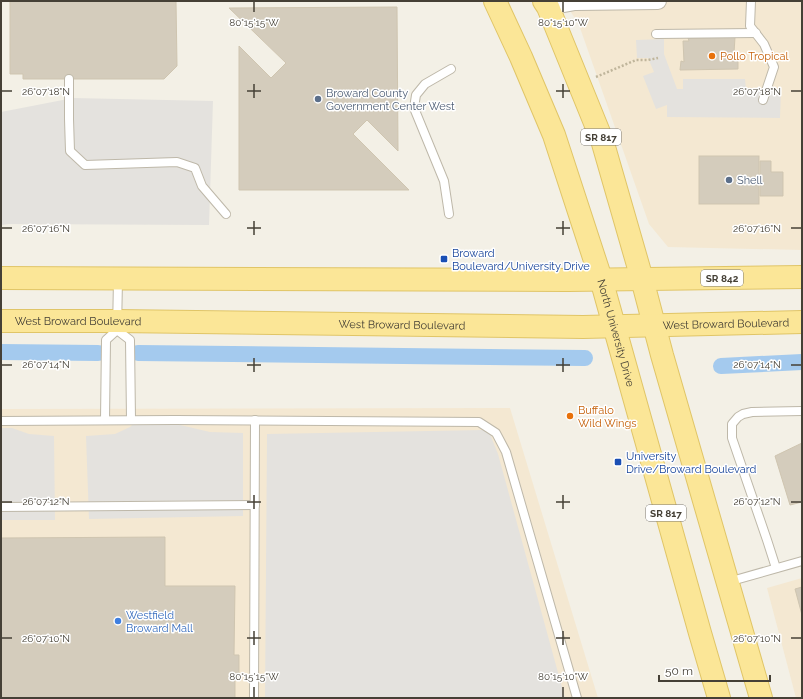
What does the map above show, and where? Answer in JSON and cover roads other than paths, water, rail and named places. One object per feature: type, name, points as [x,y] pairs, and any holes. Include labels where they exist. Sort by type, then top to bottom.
[{"type":"main road","name":"North University Drive","points":[[495,1],[521,57],[554,135],[601,279],[718,698]]},
{"type":"main road","name":"SR 817","points":[[546,4],[580,83],[602,140],[642,279],[653,325],[761,698]]},
{"type":"main road","name":"SR 842","points":[[601,279],[802,276]]},
{"type":"main road","points":[[1,278],[601,279]]},
{"type":"main road","name":"West Broward Boulevard","points":[[1,321],[116,325],[615,327],[802,322]]},
{"type":"street","points":[[546,4],[575,2],[658,1]]},
{"type":"lane","points":[[751,1],[750,26],[764,44],[774,67],[763,100]]},
{"type":"lane","points":[[656,34],[756,33]]},
{"type":"lane","points":[[449,214],[444,181],[414,108],[416,95],[425,84],[451,69]]},
{"type":"lane","points":[[69,79],[70,151],[85,165],[177,162],[194,168],[202,186],[226,214]]},
{"type":"lane","points":[[105,420],[106,340],[116,325],[118,278]]},
{"type":"lane","points":[[116,325],[130,340],[131,420]]},
{"type":"lane","points":[[776,568],[732,438],[731,430],[732,424],[743,414],[802,411]]},
{"type":"lane","points":[[254,698],[255,420]]},
{"type":"lane","points":[[1,421],[255,420],[479,422],[496,433],[506,452],[577,698]]},
{"type":"lane","points":[[1,507],[255,505]]},
{"type":"lane","points":[[727,582],[802,561]]},
{"type":"waterway","points":[[1,352],[98,353]]},
{"type":"waterway","points":[[138,353],[585,358]]},
{"type":"waterway","points":[[721,366],[802,362]]},
{"type":"place","name":"Pollo Tropical","points":[[712,56]]},
{"type":"place","name":"Broward County Government Center West","points":[[318,99]]},
{"type":"place","name":"Shell","points":[[729,180]]},
{"type":"place","name":"Broward Boulevard/University Drive","points":[[444,259]]},
{"type":"place","name":"Buffalo Wild Wings","points":[[570,416]]},
{"type":"place","name":"University Drive/Broward Boulevard","points":[[618,462]]},
{"type":"place","name":"Westfield Broward Mall","points":[[118,621]]}]
